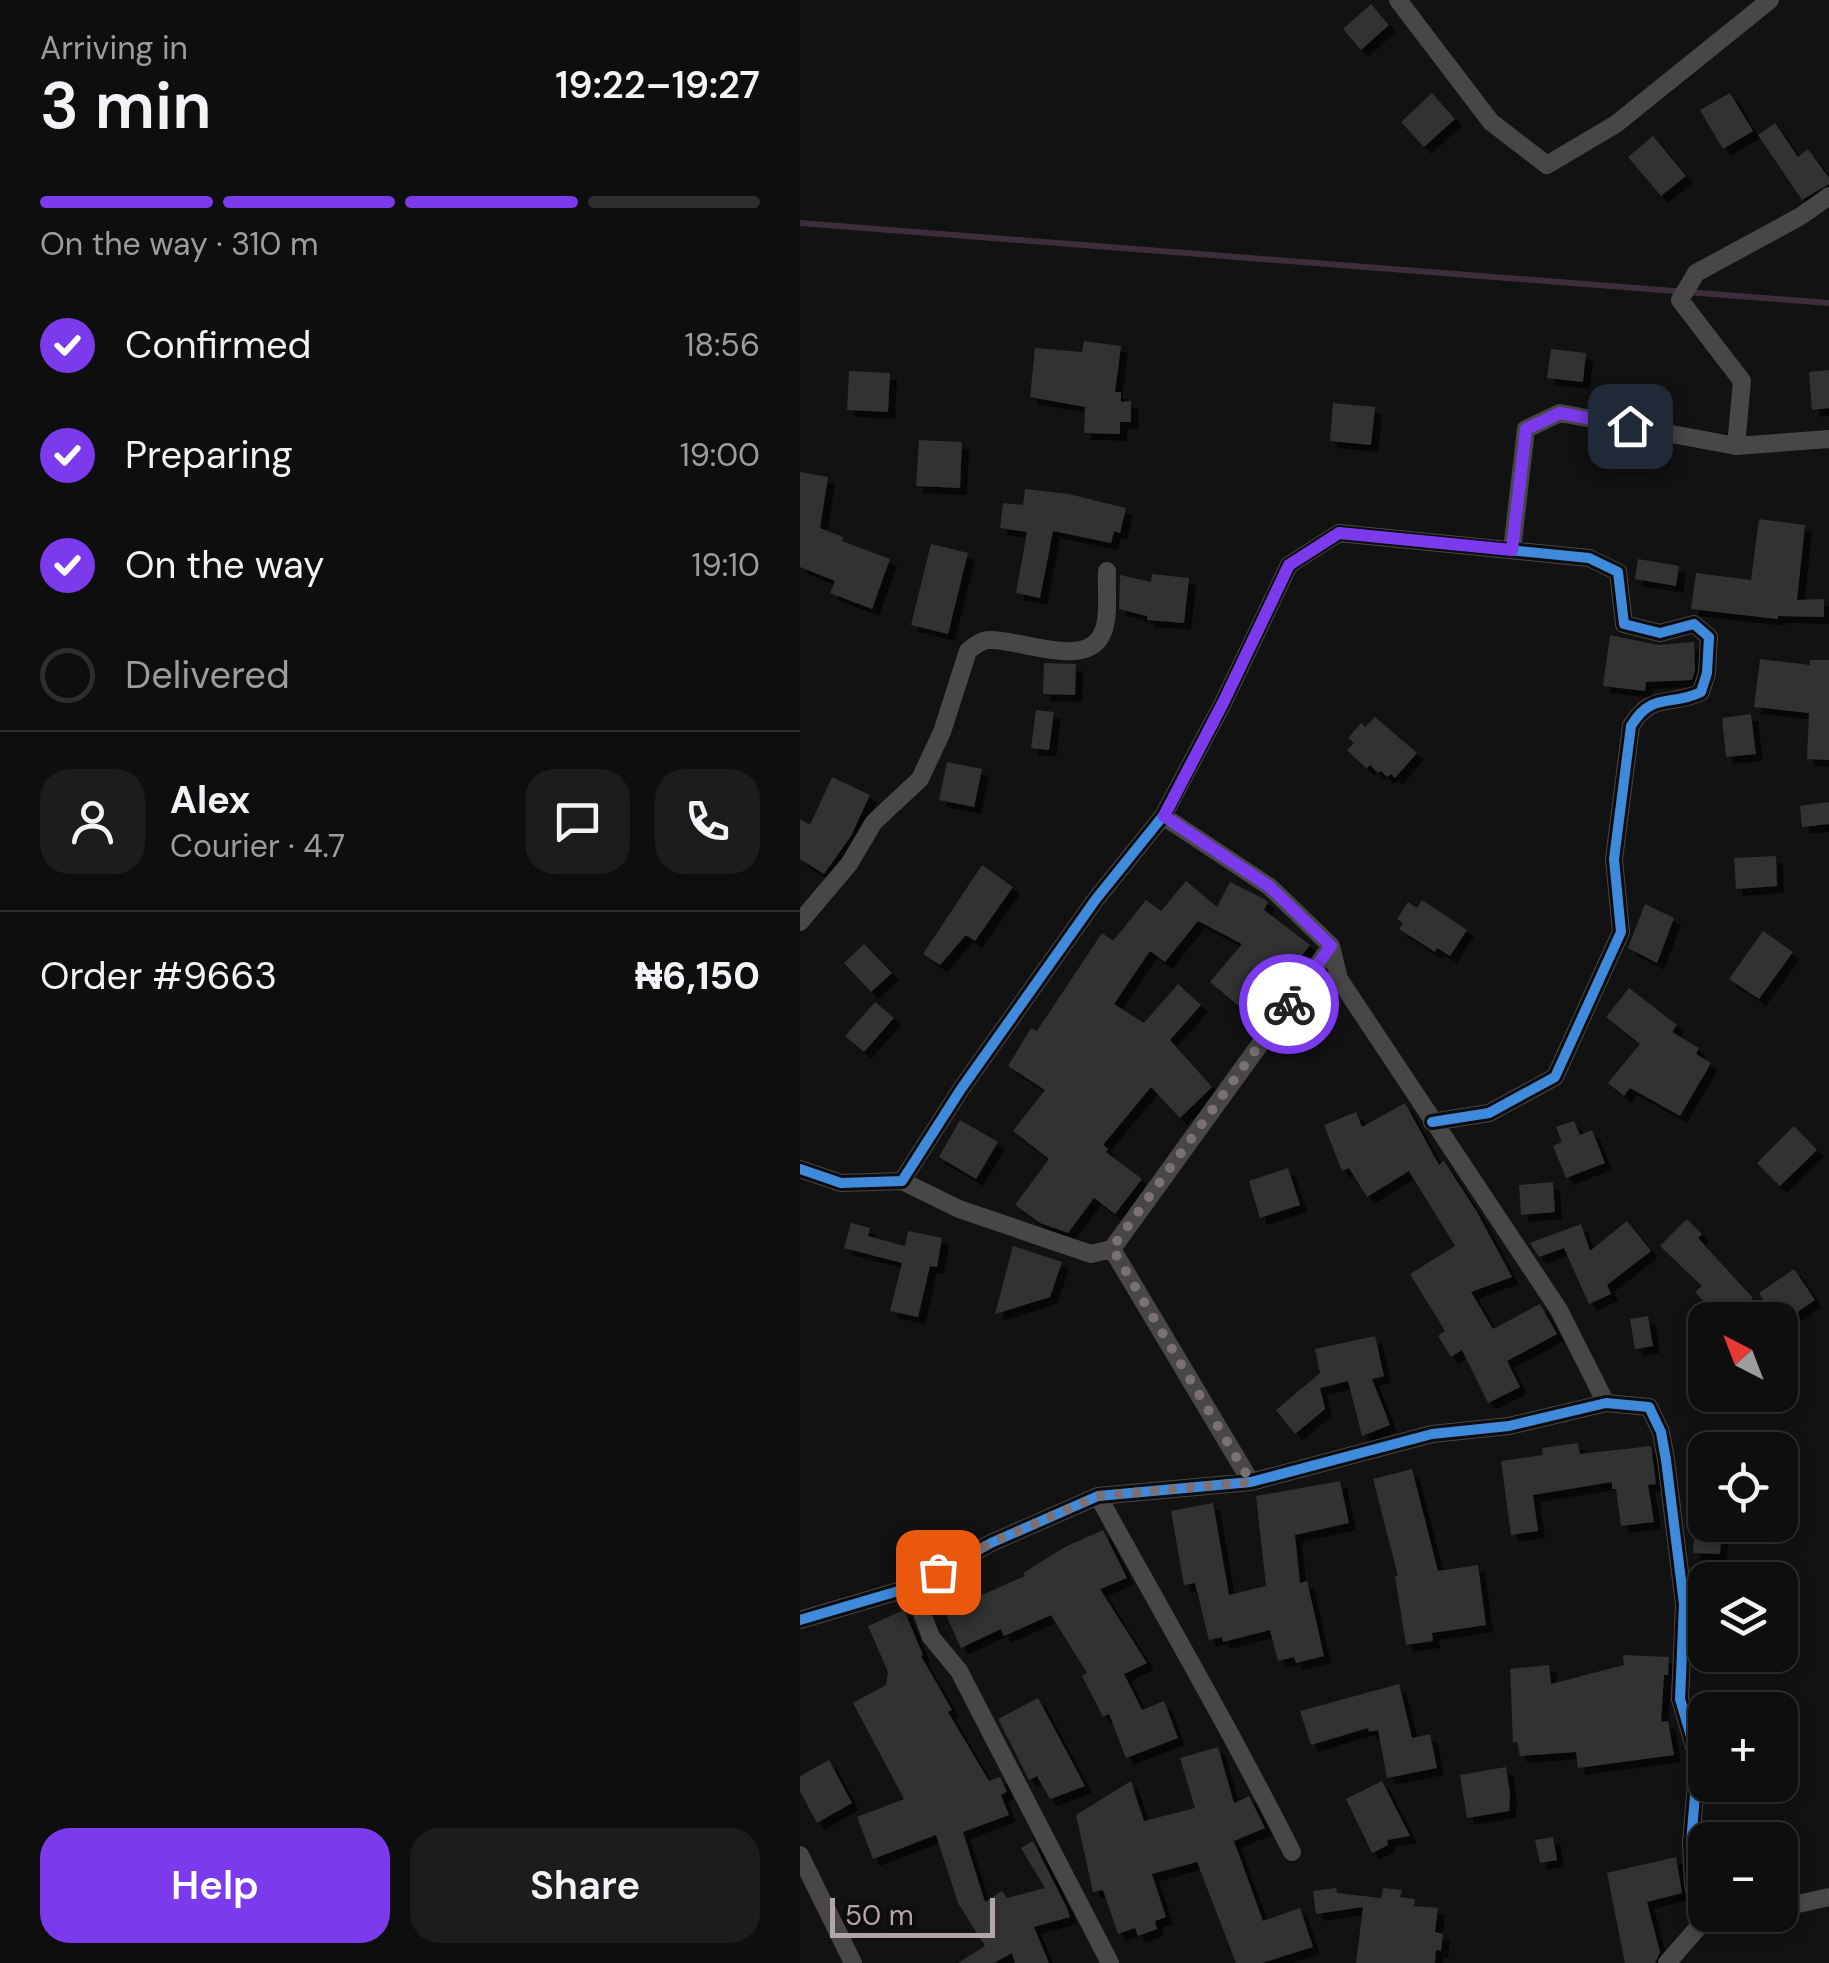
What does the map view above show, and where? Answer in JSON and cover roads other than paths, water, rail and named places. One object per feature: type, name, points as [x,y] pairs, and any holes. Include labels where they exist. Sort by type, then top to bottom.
[{"type":"street","points":[[1398,0],[1491,122],[1546,164],[1616,124],[1770,0]]},
{"type":"street","points":[[1736,446],[1742,380],[1680,300],[1696,273],[1801,216],[1829,196]]},
{"type":"street","points":[[1512,550],[1526,429],[1560,413],[1736,446],[1829,439]]},
{"type":"street","points":[[902,1181],[961,1089],[1096,899],[1164,816],[1289,565],[1339,533],[1589,558],[1618,572],[1624,624],[1660,633],[1694,624],[1709,638],[1701,692],[1654,702],[1639,712],[1631,726],[1614,859],[1621,932],[1555,1077],[1488,1113],[1432,1122]]},
{"type":"street","points":[[800,922],[849,864],[874,822],[920,779],[942,732],[968,651],[989,640],[1046,650],[1080,650],[1094,645],[1103,633],[1107,571]]},
{"type":"street","points":[[1164,816],[1270,887],[1331,946],[1338,980],[1559,1310],[1606,1404]]},
{"type":"street","points":[[800,1170],[841,1184],[902,1181],[959,1209],[1091,1254],[1112,1248],[1331,946]]},
{"type":"street","points":[[1112,1248],[1251,1482]]},
{"type":"street","points":[[800,1620],[912,1587],[991,1543],[1098,1496],[1251,1482],[1432,1434],[1509,1426],[1606,1404],[1649,1406],[1660,1432],[1684,1604],[1680,1700],[1698,1760],[1693,1822]]},
{"type":"street","points":[[1098,1496],[1292,1852]]},
{"type":"street","points":[[912,1587],[928,1631],[960,1671],[1110,1963]]},
{"type":"street","points":[[800,1855],[854,1963]]},
{"type":"street","points":[[1798,1904],[1829,1897]]},
{"type":"street","points":[[1668,1963],[1692,1932]]},
{"type":"waterway","points":[[800,223],[1829,303]]}]
